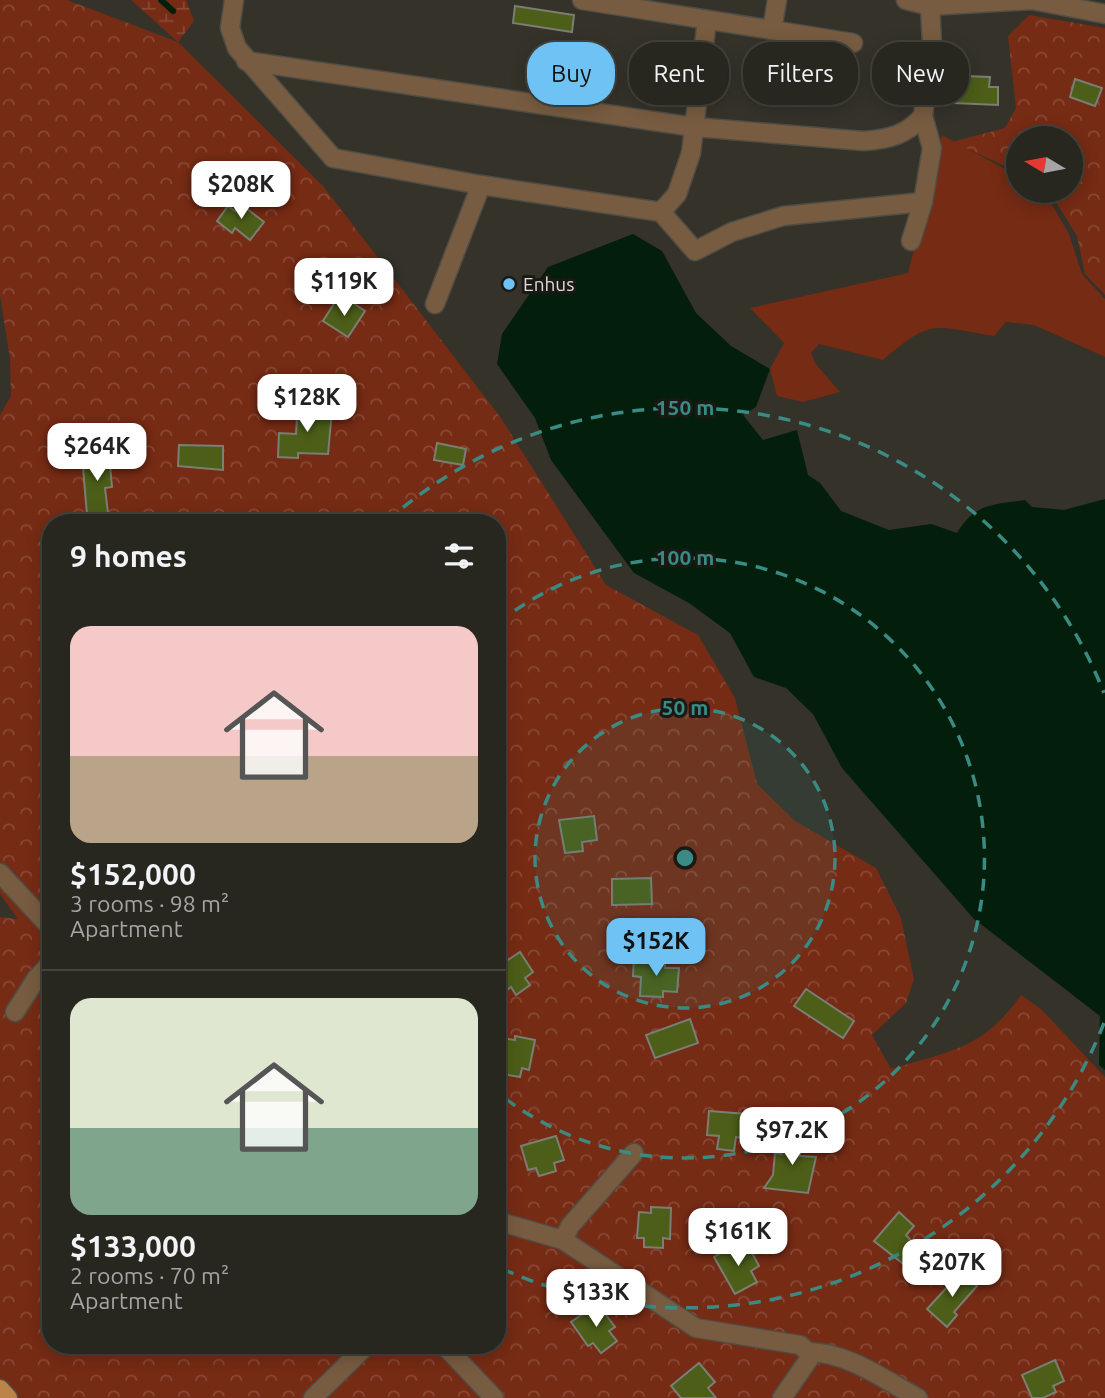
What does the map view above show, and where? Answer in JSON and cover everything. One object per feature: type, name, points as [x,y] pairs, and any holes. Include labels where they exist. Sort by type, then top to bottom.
[{"type":"main road","points":[[0,1389],[8,1398]]},
{"type":"street","points":[[234,0],[232,37],[246,61],[333,158],[481,186],[661,212],[695,251],[732,232],[783,216],[923,202]]},
{"type":"street","points":[[582,0],[623,3],[707,20],[847,42]]},
{"type":"street","points":[[772,30],[777,0]]},
{"type":"street","points":[[906,0],[930,6],[1032,0],[1105,14]]},
{"type":"street","points":[[911,242],[923,202],[932,148],[923,116],[932,43],[930,6]]},
{"type":"street","points":[[661,212],[677,194],[691,153],[707,20]]},
{"type":"street","points":[[246,61],[694,127],[864,141],[891,139],[912,129],[923,116]]},
{"type":"street","points":[[435,304],[481,186]]},
{"type":"street","points":[[0,873],[42,918]]},
{"type":"street","points":[[15,1012],[42,975]]},
{"type":"street","points":[[563,1240],[570,1226],[634,1153]]},
{"type":"street","points":[[506,1224],[563,1240],[695,1328],[772,1338],[800,1345],[808,1352],[809,1359],[782,1398]]},
{"type":"street","points":[[808,1352],[820,1352],[860,1367],[918,1398]]},
{"type":"street","points":[[313,1398],[358,1354]]},
{"type":"street","points":[[453,1354],[494,1398]]},
{"type":"green space","points":[[0,0],[67,0],[178,42],[323,186],[501,418],[606,585],[698,635],[735,698],[757,784],[795,821],[876,868],[901,918],[914,979],[906,1003],[872,1035],[891,1069],[964,1046],[993,1027],[1021,995],[1041,1009],[1105,1077],[1105,1398],[0,1398],[0,917],[18,919],[0,894],[0,415],[11,396],[10,359],[0,295]]},
{"type":"green space","points":[[131,0],[186,0],[194,21],[178,42]]},
{"type":"green space","points":[[1029,15],[1105,28],[1105,295],[1085,274],[1077,236],[1056,203],[1083,203],[1083,126],[1006,126],[1016,108],[1008,36]]},
{"type":"green space","points":[[1005,128],[1006,167],[952,142]]},
{"type":"green space","points":[[942,135],[1006,170],[1006,203],[1051,203],[1069,234],[1082,274],[1105,299],[1105,357],[1034,325],[1006,322],[994,336],[934,328],[912,337],[883,360],[819,344],[811,353],[815,363],[840,392],[803,402],[777,396],[770,369],[784,343],[750,308],[908,273]]},
{"type":"shaded area","points":[[633,234],[662,251],[696,313],[731,346],[770,369],[756,407],[743,415],[763,440],[797,430],[808,475],[820,483],[841,511],[889,530],[931,524],[957,533],[971,516],[985,507],[1025,500],[1032,507],[1064,510],[1105,499],[1105,1070],[1099,1065],[1100,1016],[974,919],[842,768],[813,714],[786,688],[754,677],[730,633],[689,603],[634,573],[551,460],[535,418],[497,364],[502,334],[548,267]]},
{"type":"building","points":[[515,6],[574,15],[572,32],[513,23]]},
{"type":"building","points":[[969,76],[990,77],[989,87],[998,87],[998,105],[969,104]]},
{"type":"building","points":[[1075,79],[1102,88],[1095,106],[1070,97]]},
{"type":"building","points":[[241,204],[264,222],[250,240],[235,228],[232,233],[217,221],[228,206],[235,211]]},
{"type":"building","points":[[350,301],[365,311],[348,337],[323,321],[335,302],[345,308]]},
{"type":"building","points":[[298,400],[310,410],[332,410],[328,454],[298,453],[298,458],[278,457],[279,433],[296,434]]},
{"type":"building","points":[[437,443],[466,449],[463,465],[434,460]]},
{"type":"building","points":[[179,445],[223,446],[223,470],[178,466]]},
{"type":"building","points":[[109,454],[112,487],[105,488],[108,513],[87,514],[82,456]]},
{"type":"building","points":[[594,816],[597,840],[582,842],[583,851],[565,853],[559,820]]},
{"type":"building","points":[[651,878],[652,904],[612,905],[612,879]]},
{"type":"building","points":[[520,952],[533,972],[525,978],[530,985],[516,995],[511,987],[506,991],[506,961]]},
{"type":"building","points":[[634,959],[665,961],[665,968],[679,968],[677,992],[663,991],[663,997],[640,996],[641,977],[633,976]]},
{"type":"building","points":[[806,989],[854,1021],[843,1038],[794,1006]]},
{"type":"building","points":[[690,1019],[698,1043],[655,1058],[646,1035]]},
{"type":"building","points":[[515,1036],[535,1040],[529,1070],[522,1068],[520,1077],[506,1075],[506,1039],[515,1040]]},
{"type":"building","points":[[709,1111],[747,1114],[744,1138],[736,1137],[734,1151],[717,1149],[719,1136],[707,1135]]},
{"type":"building","points":[[785,1130],[802,1133],[800,1156],[816,1157],[808,1193],[764,1188],[773,1175],[775,1153],[782,1154]]},
{"type":"building","points":[[556,1136],[564,1160],[554,1163],[556,1171],[539,1176],[536,1168],[528,1170],[521,1146]]},
{"type":"building","points":[[651,1207],[671,1208],[670,1239],[663,1238],[663,1248],[644,1247],[644,1238],[637,1238],[639,1212],[651,1213]]},
{"type":"building","points":[[899,1212],[914,1226],[906,1235],[919,1250],[906,1266],[874,1241]]},
{"type":"building","points":[[736,1244],[742,1255],[751,1251],[759,1266],[751,1271],[757,1282],[735,1294],[714,1257]]},
{"type":"building","points":[[961,1272],[977,1286],[954,1312],[957,1315],[947,1327],[927,1309]]},
{"type":"building","points":[[600,1307],[615,1327],[609,1331],[617,1341],[601,1353],[593,1343],[588,1346],[571,1322],[587,1311],[590,1315]]},
{"type":"building","points":[[1055,1360],[1064,1381],[1053,1386],[1056,1392],[1043,1398],[1032,1398],[1022,1375]]},
{"type":"building","points":[[699,1363],[715,1382],[708,1388],[716,1398],[681,1398],[671,1386]]},
{"type":"waterway","points":[[161,0],[173,11]]},
{"type":"place","name":"Enhus","points":[[509,284]]}]
